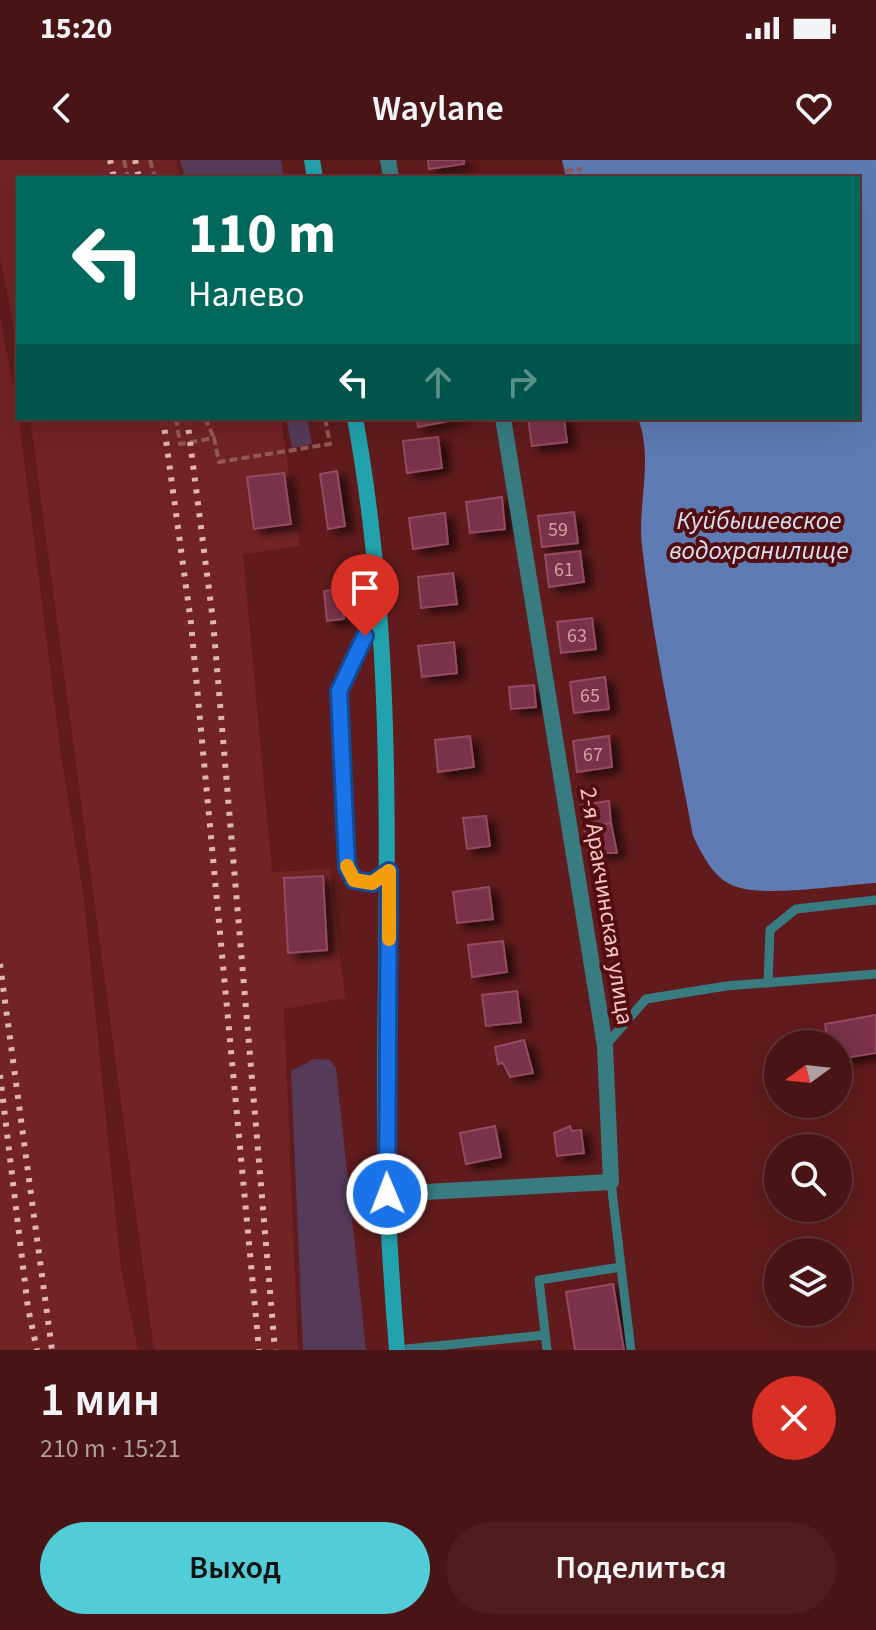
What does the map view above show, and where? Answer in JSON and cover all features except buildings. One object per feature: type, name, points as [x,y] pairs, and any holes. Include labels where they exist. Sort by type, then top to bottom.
[{"type":"main road","points":[[355,420],[378,608],[389,871],[387,1194],[397,1350]]},
{"type":"street","name":"2-я Аракчинская улица","points":[[503,420],[605,1046],[611,1182]]},
{"type":"street","points":[[387,1194],[611,1182]]},
{"type":"lane","points":[[378,608],[339,691],[347,867],[354,880],[372,883],[389,871]]},
{"type":"lane","points":[[768,983],[770,930],[796,909],[876,900]]},
{"type":"lane","points":[[605,1046],[646,999],[768,983],[876,974]]},
{"type":"lane","points":[[611,1182],[631,1350]]},
{"type":"lane","points":[[547,1350],[539,1280],[621,1267]]},
{"type":"lane","points":[[397,1350],[545,1335]]},
{"type":"path","points":[[565,171],[582,169]]},
{"type":"path","points":[[176,420],[180,444],[214,438]]},
{"type":"path","points":[[206,420],[219,462],[330,444],[325,420]]},
{"type":"shaded area","points":[[0,160],[176,160],[180,176],[16,176],[16,340],[0,257]]},
{"type":"shaded area","points":[[180,160],[281,160],[284,176],[184,176]]},
{"type":"shaded area","points":[[0,318],[16,399],[16,420],[19,420],[61,755],[84,899],[121,1269],[138,1350],[0,1350]]},
{"type":"shaded area","points":[[30,420],[281,420],[300,546],[243,554],[272,872],[330,869],[345,998],[284,1009],[298,1350],[154,1350]]},
{"type":"shaded area","points":[[286,420],[307,420],[312,444],[292,448]]},
{"type":"shaded area","points":[[314,1059],[330,1060],[336,1068],[366,1350],[303,1350],[291,1071]]},
{"type":"water","name":"Куйбышевское водохранилище","points":[[562,160],[876,160],[876,883],[785,891],[750,890],[729,884],[705,859],[693,836],[652,619],[641,530],[645,451],[639,420],[860,420],[860,176],[566,176]]},
{"type":"railway","points":[[110,160],[114,176]]},
{"type":"railway","points":[[135,160],[139,176]]},
{"type":"railway","points":[[163,420],[191,623],[259,1350]]},
{"type":"railway","points":[[187,420],[213,621],[275,1350]]},
{"type":"railway","points":[[0,964],[52,1350]]},
{"type":"railway","points":[[0,1075],[28,1308],[37,1350]]},
{"type":"slow traffic","points":[[347,866],[354,880],[372,883],[389,871],[389,939]]},
{"type":"route","points":[[365,636],[339,691],[347,867],[354,880],[372,883],[389,871],[385,1096],[387,1194]]}]
